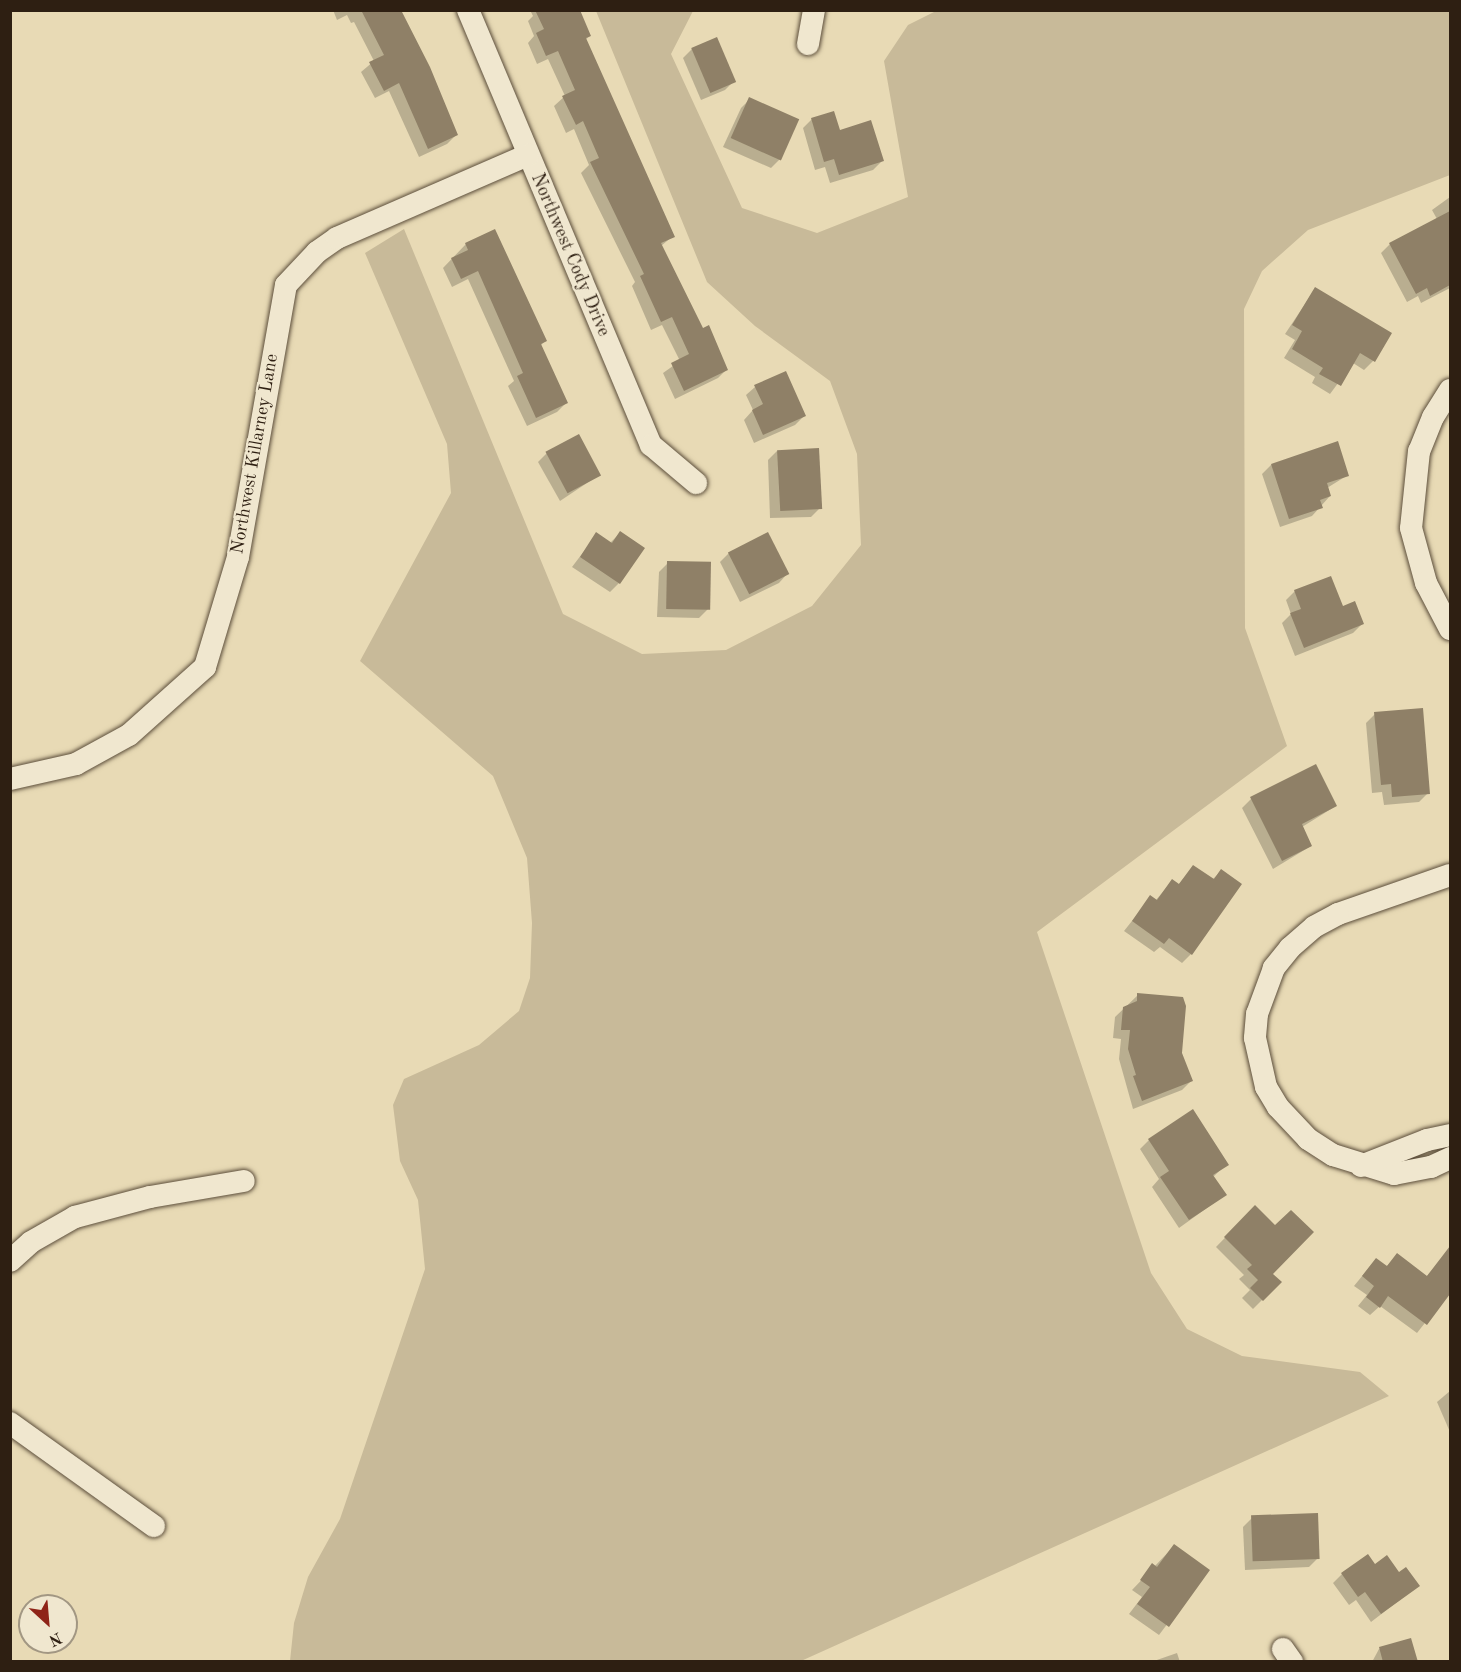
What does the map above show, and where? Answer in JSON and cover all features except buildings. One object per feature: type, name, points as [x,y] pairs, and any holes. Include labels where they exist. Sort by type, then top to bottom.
[{"type":"street","name":"Northwest Cody Drive","points":[[468,10],[651,444],[696,483]]},
{"type":"street","points":[[808,44],[814,10]]},
{"type":"street","name":"Northwest Killarney Lane","points":[[10,779],[76,764],[129,735],[205,667],[238,557],[286,285],[317,252],[337,238],[528,155]]},
{"type":"street","points":[[1450,390],[1433,417],[1419,452],[1411,528],[1426,583],[1450,629]]},
{"type":"street","points":[[1450,875],[1338,914],[1314,927],[1290,948],[1264,991],[1255,1038],[1266,1087],[1278,1107],[1308,1138],[1333,1155],[1361,1166],[1394,1174],[1431,1167],[1450,1158]]},
{"type":"street","points":[[1361,1166],[1427,1140],[1450,1135]]},
{"type":"street","points":[[10,1261],[31,1242],[75,1216],[150,1197],[244,1181]]},
{"type":"street","points":[[10,1423],[154,1526]]},
{"type":"shaded area","points":[[596,11],[693,11],[671,54],[742,208],[817,233],[908,197],[884,61],[908,25],[936,11],[1450,11],[1450,175],[1308,230],[1262,271],[1244,309],[1245,628],[1287,746],[1037,932],[1151,1273],[1187,1329],[1242,1356],[1360,1372],[1389,1396],[801,1661],[290,1661],[294,1623],[308,1577],[340,1519],[425,1269],[418,1200],[400,1161],[393,1105],[404,1079],[479,1045],[519,1011],[530,978],[532,923],[527,858],[493,776],[360,661],[451,493],[447,444],[365,253],[404,229],[563,614],[642,654],[726,650],[812,606],[861,545],[857,454],[830,381],[755,326],[707,282]]}]
